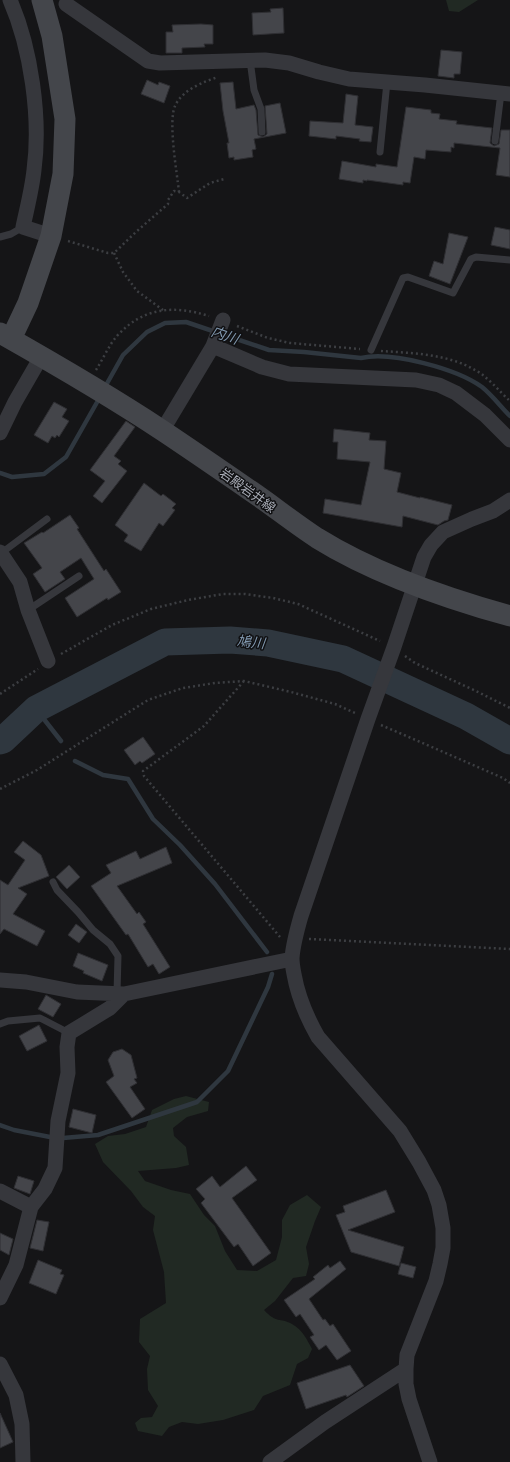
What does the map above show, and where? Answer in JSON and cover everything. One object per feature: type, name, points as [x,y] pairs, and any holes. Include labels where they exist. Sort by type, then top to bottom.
[{"type":"main road","points":[[6,336],[28,303],[52,236],[63,174],[65,119],[52,36],[42,0]]},
{"type":"main road","name":"岩殿岩井線","points":[[6,336],[112,399],[252,492],[288,519],[350,556],[414,585],[464,604],[510,616]]},
{"type":"street","points":[[10,0],[17,16],[27,53],[35,112],[36,141],[34,171],[23,227],[52,236]]},
{"type":"street","points":[[66,4],[148,61],[160,63],[265,60],[289,63],[349,79],[425,84],[505,93]]},
{"type":"street","points":[[162,431],[213,346],[223,320]]},
{"type":"street","points":[[213,346],[262,367],[289,374],[416,380],[439,385],[456,393],[485,415],[510,440]]},
{"type":"street","points":[[0,433],[15,402],[41,356]]},
{"type":"street","points":[[430,1462],[409,1399],[406,1384],[406,1369],[407,1355],[433,1288],[440,1264],[443,1248],[443,1228],[439,1205],[434,1190],[423,1169],[400,1131],[318,1037],[308,1020],[301,1003],[292,960],[295,938],[424,557],[431,545],[443,532],[472,518],[493,511],[510,500]]},
{"type":"street","points":[[0,553],[20,582],[28,610],[48,662]]},
{"type":"street","points":[[0,980],[26,982],[77,992],[120,993],[292,960]]},
{"type":"street","points":[[0,1298],[16,1265],[31,1207],[45,1189],[55,1168],[58,1120],[68,1073],[67,1047],[69,1033],[110,1008],[120,993]]},
{"type":"street","points":[[0,1191],[31,1207]]},
{"type":"street","points":[[0,1364],[16,1394],[22,1424],[23,1462]]},
{"type":"street","points":[[270,1462],[325,1422],[406,1369]]},
{"type":"lane","points":[[250,60],[254,90],[261,109],[262,132]]},
{"type":"lane","points":[[380,152],[387,82]]},
{"type":"lane","points":[[495,141],[505,93]]},
{"type":"lane","points":[[0,237],[11,234],[23,227]]},
{"type":"lane","points":[[371,350],[403,278],[408,277],[454,293],[471,259],[476,257],[510,260]]},
{"type":"lane","points":[[0,553],[47,519]]},
{"type":"lane","points":[[28,610],[79,576]]},
{"type":"lane","points":[[53,882],[56,890],[78,912],[93,930],[110,944],[118,956],[120,993]]},
{"type":"lane","points":[[0,1024],[8,1021],[40,1018],[69,1033]]},
{"type":"path","points":[[179,192],[172,123],[175,106],[185,93],[205,81],[220,77]]},
{"type":"path","points":[[52,236],[108,253],[114,253],[168,204],[168,200],[174,191],[179,192],[186,198],[210,183],[224,179]]},
{"type":"path","points":[[114,253],[123,272],[137,291],[164,310]]},
{"type":"path","points":[[87,384],[117,336],[137,318],[152,312],[176,309],[223,320],[268,338],[290,343],[421,354],[456,362],[476,370],[510,401]]},
{"type":"path","points":[[0,694],[48,662],[112,625],[151,609],[188,600],[223,594],[245,594],[273,598],[298,604],[394,647],[415,663],[510,708]]},
{"type":"path","points":[[244,681],[204,726],[143,771],[144,776],[280,937],[510,949]]},
{"type":"path","points":[[0,789],[36,770],[148,700],[182,688],[215,683],[244,681],[335,704],[503,778],[510,783]]},
{"type":"shaded area","points":[[446,0],[478,0],[459,12],[449,11]]},
{"type":"shaded area","points":[[186,1096],[209,1102],[208,1111],[187,1117],[173,1128],[174,1136],[186,1147],[189,1165],[176,1168],[138,1171],[145,1181],[171,1190],[190,1194],[204,1215],[215,1226],[225,1251],[237,1270],[257,1271],[276,1260],[282,1237],[282,1220],[290,1205],[307,1195],[321,1207],[306,1247],[309,1264],[306,1276],[293,1278],[275,1301],[264,1310],[275,1319],[288,1322],[296,1326],[304,1335],[312,1349],[308,1358],[297,1364],[290,1385],[263,1396],[254,1410],[223,1420],[198,1424],[182,1422],[169,1427],[162,1436],[138,1431],[135,1423],[141,1418],[152,1417],[158,1406],[148,1390],[147,1369],[150,1356],[139,1342],[140,1319],[166,1303],[164,1272],[153,1230],[155,1216],[143,1207],[131,1191],[103,1162],[95,1144],[108,1136],[125,1134],[146,1127],[152,1110],[174,1099]]},
{"type":"building","points":[[283,8],[284,33],[253,35],[252,13],[271,12],[270,9]]},
{"type":"building","points":[[172,25],[213,25],[213,44],[204,44],[205,47],[182,48],[182,53],[166,53],[166,32],[173,32]]},
{"type":"building","points":[[441,50],[462,52],[460,74],[454,74],[454,78],[438,76]]},
{"type":"building","points":[[147,80],[158,85],[159,82],[170,86],[164,103],[141,94]]},
{"type":"building","points":[[233,82],[236,109],[254,105],[256,110],[258,135],[263,137],[267,134],[265,106],[280,103],[286,133],[254,139],[256,149],[252,150],[253,157],[234,160],[234,157],[229,158],[227,143],[229,143],[220,83]]},
{"type":"building","points":[[346,94],[358,96],[355,125],[373,127],[371,142],[336,136],[336,139],[309,136],[310,121],[343,123]]},
{"type":"building","points":[[406,107],[431,110],[431,113],[440,114],[439,119],[457,121],[456,124],[492,128],[490,143],[494,146],[499,144],[501,130],[510,130],[510,177],[496,175],[500,148],[454,143],[454,148],[451,147],[451,152],[426,150],[425,159],[414,157],[410,183],[403,182],[403,185],[363,180],[363,183],[339,179],[342,161],[376,167],[376,164],[397,167]]},
{"type":"building","points":[[495,227],[510,230],[510,249],[491,245]]},
{"type":"building","points":[[449,233],[468,237],[450,284],[429,276],[434,261],[443,264]]},
{"type":"building","points":[[54,402],[67,409],[62,417],[69,421],[59,437],[57,435],[55,438],[52,436],[48,443],[34,435]]},
{"type":"building","points":[[126,421],[135,427],[114,456],[121,461],[118,464],[127,471],[102,503],[93,496],[105,481],[90,470]]},
{"type":"building","points":[[334,429],[370,433],[369,440],[386,441],[384,469],[401,473],[397,492],[452,505],[448,520],[438,525],[403,516],[402,527],[323,513],[325,499],[361,505],[370,462],[337,459],[338,442],[333,442]]},
{"type":"building","points":[[144,483],[161,496],[163,494],[176,504],[172,508],[175,510],[163,526],[159,523],[141,551],[124,541],[128,535],[115,525]]},
{"type":"building","points":[[70,515],[79,528],[77,529],[104,571],[106,569],[121,592],[108,600],[107,598],[77,617],[65,598],[94,579],[81,558],[60,572],[65,579],[45,592],[33,574],[42,568],[24,543],[42,532],[43,533]]},
{"type":"building","points":[[143,737],[155,754],[142,763],[140,761],[135,765],[124,750]]},
{"type":"building","points":[[23,841],[41,855],[49,876],[18,888],[27,894],[13,914],[45,931],[37,946],[4,929],[0,934],[0,880],[8,885],[25,860],[14,852]]},
{"type":"building","points":[[166,847],[172,863],[117,886],[137,914],[139,912],[146,922],[143,924],[170,967],[159,974],[153,964],[148,967],[128,934],[126,935],[91,886],[111,873],[106,865],[136,851],[140,859]]},
{"type":"building","points":[[69,865],[80,877],[67,889],[56,877]]},
{"type":"building","points":[[76,924],[87,932],[79,943],[68,935]]},
{"type":"building","points":[[78,953],[108,965],[102,981],[83,973],[84,971],[73,966]]},
{"type":"building","points":[[46,995],[61,1004],[53,1017],[38,1009]]},
{"type":"building","points":[[39,1025],[47,1041],[27,1051],[19,1036]]},
{"type":"building","points":[[122,1049],[131,1055],[137,1078],[134,1079],[137,1083],[130,1087],[145,1109],[132,1118],[106,1082],[114,1076],[108,1060],[113,1052]]},
{"type":"building","points":[[73,1109],[96,1115],[92,1133],[69,1127]]},
{"type":"building","points":[[246,1166],[257,1180],[232,1198],[271,1253],[253,1266],[238,1244],[234,1247],[201,1203],[205,1199],[196,1189],[212,1176],[220,1187]]},
{"type":"building","points":[[18,1176],[34,1181],[30,1194],[14,1188]]},
{"type":"building","points":[[386,1190],[395,1212],[348,1230],[404,1247],[399,1266],[351,1252],[336,1215],[345,1212],[343,1206]]},
{"type":"building","points":[[37,1220],[49,1222],[43,1251],[30,1248]]},
{"type":"building","points":[[0,1233],[13,1239],[9,1255],[0,1250]]},
{"type":"building","points":[[38,1260],[62,1270],[60,1274],[64,1275],[56,1294],[29,1283]]},
{"type":"building","points":[[340,1261],[346,1269],[309,1299],[323,1320],[325,1319],[330,1326],[333,1324],[351,1351],[337,1360],[326,1345],[319,1350],[310,1337],[314,1335],[300,1314],[296,1317],[284,1300],[315,1279],[313,1277],[328,1265],[330,1268]]},
{"type":"building","points":[[401,1263],[416,1267],[413,1278],[398,1274]]},
{"type":"building","points":[[350,1365],[364,1386],[347,1397],[346,1395],[306,1409],[297,1383]]},
{"type":"building","points":[[0,1413],[13,1442],[0,1448]]},
{"type":"waterway","name":"内川","points":[[105,387],[123,355],[147,332],[165,323],[186,322],[269,350],[361,358],[374,356],[389,357],[424,363],[471,380],[493,397],[510,416]]},
{"type":"waterway","name":"内川","points":[[0,473],[12,477],[44,474],[66,457],[100,397]]},
{"type":"waterway","name":"鳩川","points":[[0,741],[3,740],[36,709],[165,642],[230,640],[268,643],[343,659],[466,716],[510,741]]},
{"type":"waterway","points":[[36,709],[61,741]]},
{"type":"waterway","points":[[75,761],[103,775],[128,779],[153,819],[180,845],[215,884],[267,952]]},
{"type":"waterway","points":[[63,1138],[98,1135],[197,1102],[228,1071],[268,987],[272,974]]},
{"type":"waterway","points":[[0,1125],[14,1130],[50,1137]]}]
